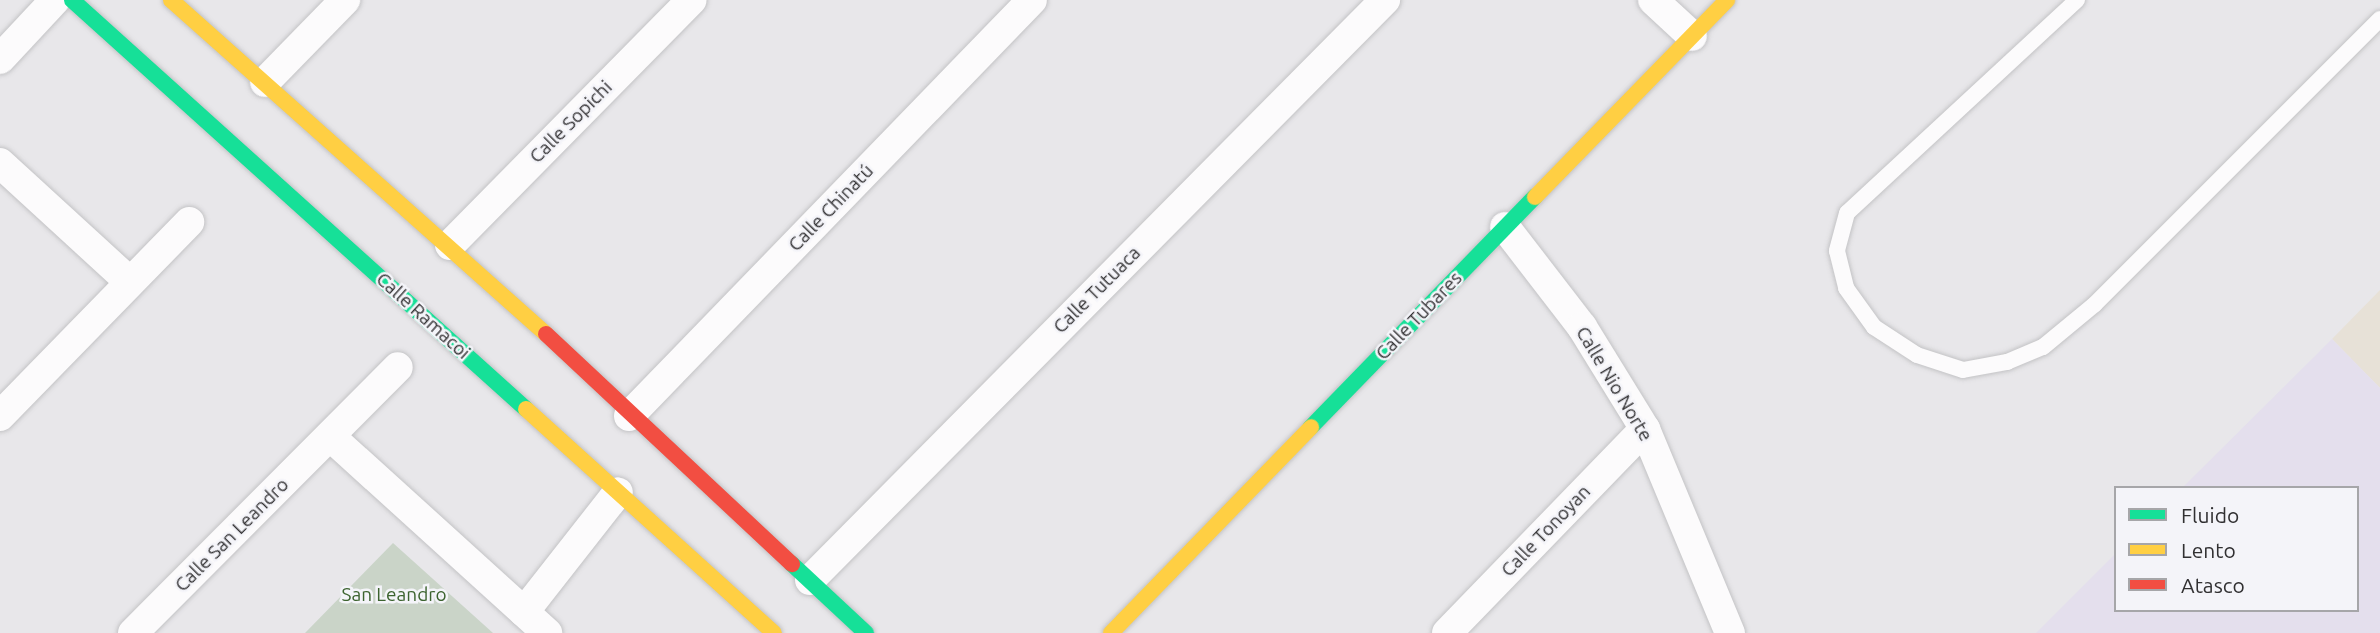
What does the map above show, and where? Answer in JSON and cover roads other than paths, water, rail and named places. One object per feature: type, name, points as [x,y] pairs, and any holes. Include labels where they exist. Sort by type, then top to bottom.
[{"type":"street","points":[[0,59],[55,0]]},
{"type":"street","name":"Calle Ramacoi","points":[[72,0],[774,633]]},
{"type":"street","points":[[171,0],[450,245],[629,416],[866,633]]},
{"type":"street","points":[[265,82],[345,0]]},
{"type":"street","name":"Calle Sopichi","points":[[450,245],[692,0]]},
{"type":"street","name":"Calle Chinatú","points":[[629,416],[1032,0]]},
{"type":"street","name":"Calle Tutuaca","points":[[810,580],[1385,0]]},
{"type":"street","points":[[1653,0],[1692,36]]},
{"type":"street","name":"Calle Tubares","points":[[1111,633],[1727,0]]},
{"type":"street","points":[[0,163],[130,282]]},
{"type":"street","points":[[0,416],[189,222]]},
{"type":"street","name":"Calle Nio Norte","points":[[1505,227],[1582,327],[1645,429],[1730,633]]},
{"type":"street","name":"Calle San Leandro","points":[[133,633],[398,367]]},
{"type":"street","name":"Calle Tonoyan","points":[[1447,633],[1645,429]]},
{"type":"street","points":[[331,437],[547,633]]},
{"type":"street","points":[[524,612],[618,492]]},
{"type":"lane","points":[[2077,0],[1847,214],[1837,251],[1846,288],[1874,327],[1917,355],[1963,370],[2007,362],[2043,347],[2095,304],[2380,19]]},
{"type":"park label","name":"San Leandro","points":[[394,595]]}]
